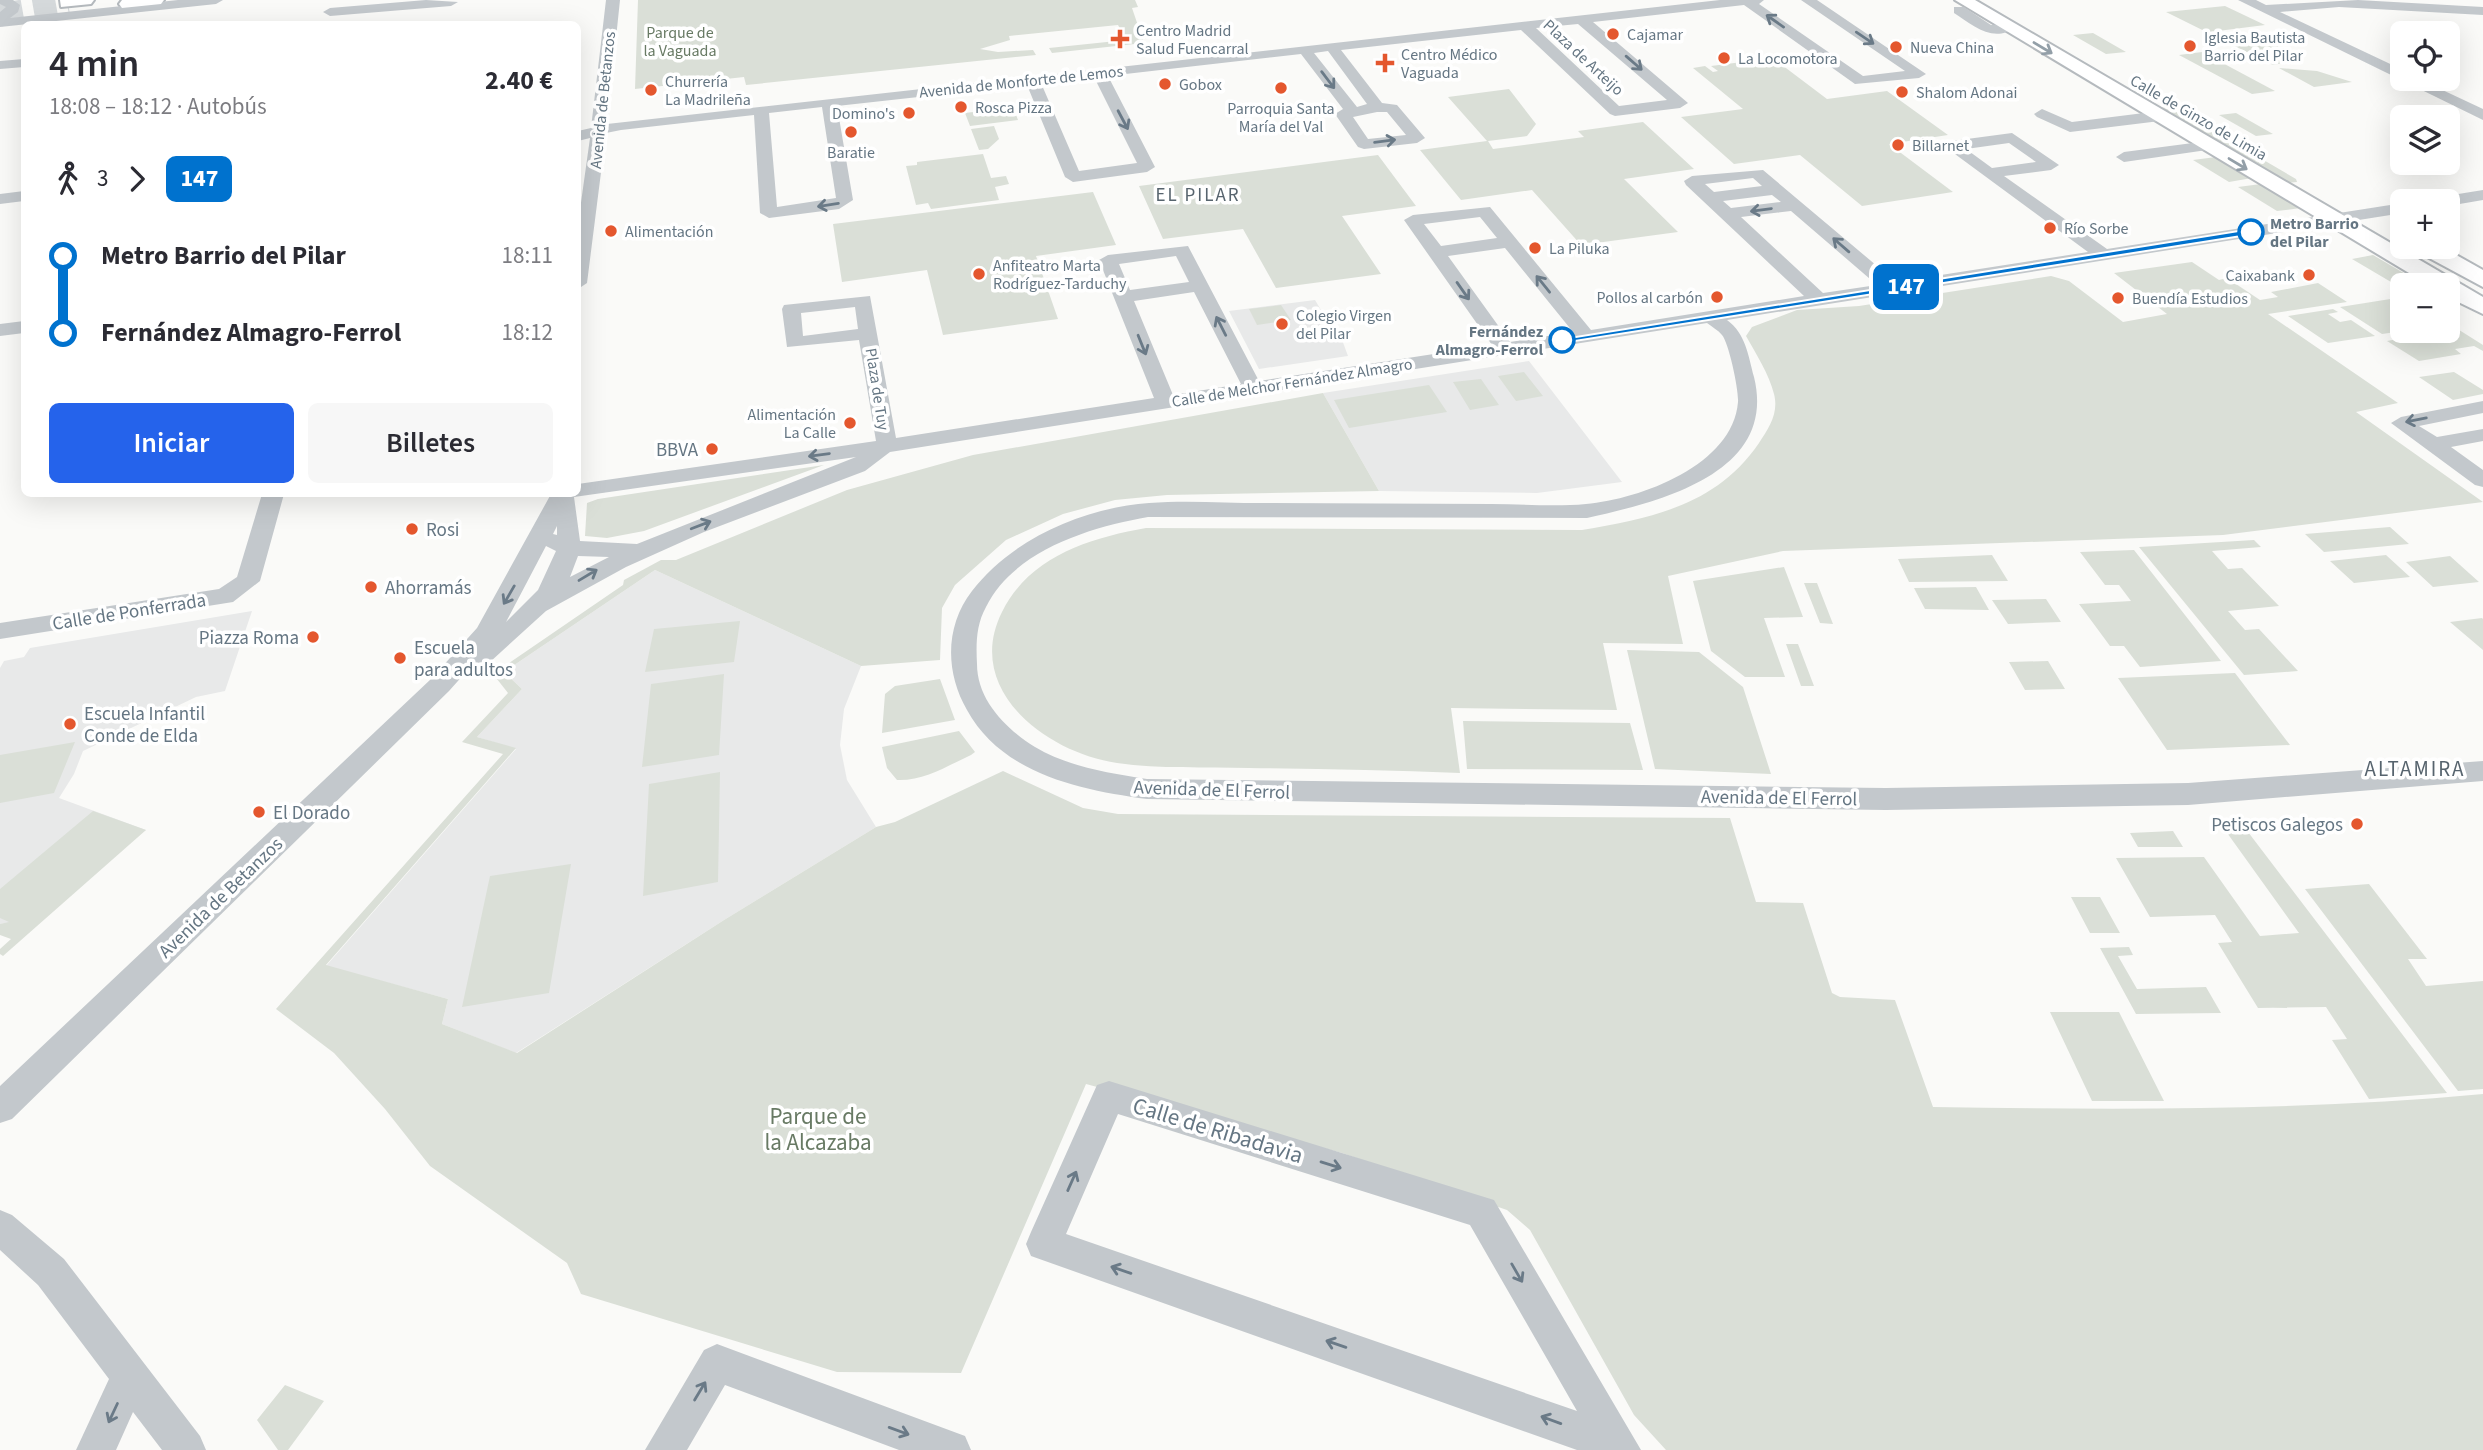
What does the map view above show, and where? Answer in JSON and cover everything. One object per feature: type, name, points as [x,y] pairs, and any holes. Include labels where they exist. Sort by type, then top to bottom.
[{"type":"highway","points":[[129,4],[160,4]]},
{"type":"main road","name":"Calle de Ginzo de Limia","points":[[1997,0],[2131,77]]},
{"type":"main road","name":"Calle de Ginzo de Limia","points":[[1961,5],[2008,27],[2424,273]]},
{"type":"main road","name":"Calle de Ginzo de Limia","points":[[2191,112],[2316,185]]},
{"type":"main road","points":[[2336,196],[2390,226]]},
{"type":"main road","points":[[2447,259],[2483,280]]},
{"type":"main road","name":"Calle de Ginzo de Limia","points":[[2460,294],[2483,307]]},
{"type":"street","points":[[1,0],[13,5],[13,9],[1,26]]},
{"type":"street","points":[[47,20],[160,4],[216,0]]},
{"type":"street","name":"Avenida de Betanzos","points":[[581,246],[597,147],[613,0]]},
{"type":"street","name":"Avenida de Monforte de Lemos","points":[[581,134],[598,125],[1667,0]]},
{"type":"street","points":[[1752,1],[1860,81],[1919,74],[1808,0]]},
{"type":"street","points":[[2245,0],[2390,70]]},
{"type":"street","name":"Avenida de Monforte de Lemos","points":[[581,121],[598,125],[620,125],[1752,1]]},
{"type":"street","points":[[330,12],[451,2]]},
{"type":"street","points":[[47,20],[129,4]]},
{"type":"street","name":"Plaza de Arteijo","points":[[1524,25],[1615,111],[1680,103],[1578,14],[1611,11],[1632,4]]},
{"type":"street","points":[[2263,9],[2339,4],[2483,11]]},
{"type":"street","points":[[1,26],[21,23]]},
{"type":"street","points":[[1,26],[21,29]]},
{"type":"street","points":[[1331,46],[1377,107]]},
{"type":"street","points":[[1304,49],[1352,111]]},
{"type":"street","points":[[0,65],[21,62]]},
{"type":"street","points":[[1032,80],[1073,177],[1147,167],[1099,73]]},
{"type":"street","points":[[2434,91],[2483,115]]},
{"type":"street","points":[[761,110],[769,213],[839,204],[845,200],[829,102]]},
{"type":"street","points":[[1377,107],[1392,108],[1417,138],[1364,144],[1343,116],[1352,111],[1377,107]]},
{"type":"street","name":"Calle de Ginzo de Limia","points":[[2042,114],[2052,116],[2070,127],[2160,116]]},
{"type":"street","points":[[1989,173],[2052,164],[2012,138],[1952,146],[1971,160],[1989,173],[2104,256]]},
{"type":"street","name":"Calle de Ginzo de Limia","points":[[2124,157],[2208,146]]},
{"type":"street","points":[[1971,160],[2033,152]]},
{"type":"street","points":[[1819,301],[1692,181],[1757,173],[1893,289]]},
{"type":"street","points":[[0,183],[21,180]]},
{"type":"street","points":[[2460,199],[2483,195]]},
{"type":"street","points":[[0,199],[21,197]]},
{"type":"street","points":[[1727,214],[1795,205]]},
{"type":"street","name":"Calle de Melchor Fernández Almagro","points":[[581,491],[887,446],[1252,387],[1658,326],[1719,333],[1774,307],[2390,210]]},
{"type":"street","points":[[1505,349],[1413,220],[1484,211],[1586,336]]},
{"type":"street","points":[[1473,229],[1497,226]]},
{"type":"street","points":[[1424,236],[1448,233]]},
{"type":"street","points":[[1436,252],[1509,242]]},
{"type":"street","points":[[1165,401],[1108,260],[1182,250],[1252,387]]},
{"type":"street","points":[[1119,289],[1196,278]]},
{"type":"street","points":[[1719,333],[1774,307]]},
{"type":"street","name":"Plaza de Tuy","points":[[792,327],[867,325],[887,446]]},
{"type":"street","points":[[0,330],[21,327]]},
{"type":"street","name":"Avenida de El Ferrol","points":[[1719,333],[1750,393],[1744,429],[1720,458],[1701,472],[1647,498],[1587,511],[1536,513],[1148,510],[1101,518],[1063,532],[1010,564],[979,598],[962,644],[967,688],[984,718],[1013,746],[1081,777],[1147,789],[1886,799],[2199,793],[2483,771]]},
{"type":"street","points":[[2483,407],[2401,422],[2483,480]]},
{"type":"street","points":[[2433,444],[2483,435]]},
{"type":"street","name":"Calle de Melchor Fernández Almagro","points":[[542,604],[594,571],[637,550],[857,466],[887,446]]},
{"type":"street","name":"Calle de Ponferrada","points":[[0,631],[225,596],[248,581],[272,497]]},
{"type":"street","name":"Avenida de Betanzos","points":[[0,1108],[440,685],[486,634],[508,600],[560,497]]},
{"type":"street","name":"Avenida de Betanzos","points":[[440,685],[478,660],[542,604],[568,548],[568,520],[563,497]]},
{"type":"street","points":[[540,534],[568,548]]},
{"type":"street","name":"Calle de Melchor Fernández Almagro","points":[[568,548],[637,550]]},
{"type":"street","name":"Calle de Ribadavia","points":[[1109,1096],[1482,1212],[1618,1447],[1044,1244],[1109,1096]]},
{"type":"street","points":[[0,1227],[51,1272],[186,1450]]},
{"type":"street","points":[[665,1450],[717,1363],[951,1450]]},
{"type":"street","points":[[96,1450],[130,1376]]},
{"type":"shaded area","name":"Colegio Virgen del Pilar","points":[[1315,300],[1337,337],[1341,337],[1348,356],[1259,369],[1229,311]]},
{"type":"shaded area","points":[[1529,361],[1622,482],[1537,493],[1379,491],[1323,393]]},
{"type":"shaded area","points":[[655,570],[861,666],[844,709],[840,745],[847,780],[876,827],[516,1053],[442,1024],[448,999],[326,966],[516,749],[477,737],[522,689],[504,672]]},
{"type":"shaded area","name":"Escuela Infantil Conde de Elda","points":[[252,611],[225,691],[196,697],[83,751],[74,774],[59,798],[146,830],[10,923],[0,924],[0,668],[4,661],[24,657],[30,648]]},
{"type":"green space","name":"Parque de la Vaguada","points":[[638,0],[1135,0],[1138,7],[1132,8],[1144,43],[1052,53],[1049,48],[1126,40],[1118,25],[1009,36],[1010,40],[980,49],[998,52],[1033,50],[1036,55],[746,85],[744,77],[635,89]]},
{"type":"green space","points":[[2225,6],[2265,25],[2210,32],[2234,45],[2271,40],[2286,54],[2283,63],[2273,65],[2166,12]]},
{"type":"green space","points":[[2093,33],[2126,52],[2106,54],[2073,35]]},
{"type":"green space","points":[[2202,52],[2275,91],[2252,94],[2179,55]]},
{"type":"green space","points":[[1774,59],[1827,99],[1887,91],[1948,135],[1889,144],[1953,192],[1862,206],[1800,155],[1734,164],[1681,117],[1743,109],[1693,68],[1705,66],[1713,72],[1718,71],[1711,66],[1758,60],[1762,66],[1768,65],[1764,60]]},
{"type":"green space","points":[[2279,68],[2317,71],[2352,82],[2314,87]]},
{"type":"green space","points":[[1509,89],[1536,124],[1527,136],[1488,141],[1493,149],[1584,137],[1578,131],[1643,122],[1694,169],[1624,179],[1678,232],[1581,245],[1532,190],[1461,200],[1420,150],[1487,141],[1448,97]]},
{"type":"green space","points":[[2171,106],[2297,182],[2286,183],[2155,108]]},
{"type":"green space","points":[[1013,107],[1018,120],[970,126],[965,113]]},
{"type":"green space","points":[[2236,113],[2273,134],[2256,136],[2219,115]]},
{"type":"green space","points":[[994,126],[999,139],[988,149],[979,150],[971,129]]},
{"type":"green space","points":[[983,154],[991,178],[1006,176],[1009,184],[995,187],[999,200],[931,209],[928,203],[916,205],[906,166],[917,165],[917,162]]},
{"type":"green space","points":[[1378,155],[1416,206],[1342,216],[1381,274],[1276,288],[1243,229],[1163,239],[1139,186]]},
{"type":"green space","points":[[2216,157],[2252,178],[2229,182],[2193,160]]},
{"type":"green space","points":[[2261,184],[2301,208],[2277,211],[2238,187]]},
{"type":"green space","points":[[1093,192],[1116,245],[1036,256],[1058,319],[943,335],[927,270],[842,282],[833,224]]},
{"type":"green space","points":[[2373,255],[2404,273],[2390,273],[2390,281],[2352,259]]},
{"type":"green space","points":[[2192,262],[2219,280],[2227,278],[2260,300],[2278,297],[2271,292],[2318,283],[2347,302],[2268,314],[2398,403],[2356,412],[2483,502],[2223,535],[1783,551],[1668,576],[1683,644],[1603,643],[1617,710],[1451,708],[1460,773],[1166,767],[1117,763],[1090,757],[1064,746],[1019,713],[1003,691],[994,667],[993,640],[1002,612],[1014,593],[1044,564],[1083,544],[1146,528],[1582,530],[1657,514],[1702,495],[1723,481],[1742,464],[1766,432],[1774,414],[1775,401],[1769,379],[1746,336],[1752,327],[1797,310],[1859,306],[2051,276],[2069,281],[2123,322],[2167,314],[2114,273]]},
{"type":"green space","points":[[2390,299],[2390,333],[2382,334],[2340,307]]},
{"type":"green space","points":[[1281,305],[1291,320],[1257,325],[1249,309]]},
{"type":"green space","points":[[2333,309],[2338,312],[2328,314],[2340,322],[2351,320],[2375,336],[2328,343],[2288,316]]},
{"type":"green space","points":[[2460,331],[2483,345],[2483,351],[2474,346],[2455,349],[2461,354],[2419,361],[2390,343],[2460,343]]},
{"type":"green space","points":[[1524,372],[1543,396],[1516,401],[1498,376]]},
{"type":"green space","points":[[2454,372],[2483,390],[2483,394],[2453,400],[2419,377]]},
{"type":"green space","points":[[1481,379],[1499,405],[1470,410],[1453,382]]},
{"type":"green space","points":[[1429,385],[1447,412],[1349,428],[1334,400]]},
{"type":"green space","name":"Parque de la Alcazaba","points":[[1323,393],[1379,491],[1167,495],[1115,500],[1063,514],[1006,540],[955,585],[942,608],[940,660],[861,666],[655,570],[504,672],[522,689],[477,737],[516,748],[326,965],[448,999],[442,1024],[517,1053],[724,920],[876,827],[895,822],[1003,771],[1083,808],[1118,814],[1730,818],[1756,902],[1803,903],[1832,993],[1840,997],[1895,1000],[1933,1107],[2208,1108],[2346,1104],[2483,1094],[2483,1450],[1666,1450],[1634,1415],[1530,1230],[1507,1210],[1342,1153],[1086,1084],[961,1373],[837,1372],[581,1294],[567,1263],[430,1166],[385,1109],[334,1053],[276,1009],[503,754],[462,742],[508,693],[493,674],[623,585],[624,580],[661,560],[676,560],[847,490],[973,455]]},
{"type":"green space","points":[[824,465],[644,531],[607,538],[585,536],[587,503],[598,499]]},
{"type":"green space","points":[[2390,527],[2409,544],[2324,552],[2305,534]]},
{"type":"green space","points":[[2254,540],[2261,547],[2212,551],[2228,569],[2242,568],[2279,606],[2228,611],[2245,630],[2259,629],[2298,671],[2244,675],[2139,547]]},
{"type":"green space","points":[[2134,550],[2221,661],[2140,667],[2124,646],[2110,646],[2079,604],[2131,601],[2119,585],[2105,585],[2080,552]]},
{"type":"green space","points":[[1992,555],[2008,581],[1909,582],[1898,559]]},
{"type":"green space","points":[[2386,555],[2410,577],[2354,583],[2330,561]]},
{"type":"green space","points":[[2450,556],[2479,582],[2433,587],[2406,562]]},
{"type":"green space","points":[[1784,567],[1803,617],[1764,618],[1785,677],[1745,677],[1711,651],[1693,581]]},
{"type":"green space","points":[[1804,583],[1817,583],[1833,624],[1820,623]]},
{"type":"green space","points":[[1976,587],[1989,610],[1925,609],[1914,588]]},
{"type":"green space","points":[[2046,599],[2061,622],[2008,624],[1992,600]]},
{"type":"green space","points":[[2482,618],[2483,650],[2450,622]]},
{"type":"green space","points":[[740,621],[734,662],[645,672],[654,629]]},
{"type":"green space","points":[[1786,644],[1798,644],[1814,686],[1801,686]]},
{"type":"green space","points":[[1627,650],[1699,652],[1743,687],[1771,774],[1655,769]]},
{"type":"green space","points":[[2048,661],[2065,689],[2025,690],[2009,662]]},
{"type":"green space","points":[[2235,673],[2290,745],[2167,750],[2118,678]]},
{"type":"green space","points":[[724,674],[719,755],[642,767],[651,684]]},
{"type":"green space","points":[[940,679],[955,720],[882,733],[885,694],[895,686]]},
{"type":"green space","points":[[1463,721],[1630,723],[1643,770],[1467,769]]},
{"type":"green space","points":[[959,731],[975,752],[971,755],[935,772],[907,780],[897,780],[887,768],[882,747]]},
{"type":"green space","points":[[75,742],[54,793],[0,803],[0,755]]},
{"type":"green space","points":[[720,772],[718,882],[643,896],[649,784]]},
{"type":"green space","points":[[93,811],[146,830],[3,956],[0,949],[11,939],[0,935],[0,924],[9,922],[0,918],[0,889]]},
{"type":"green space","points":[[2245,828],[2447,1093],[2369,1099],[2332,1040],[2347,1039],[2326,1007],[2258,1008],[2218,943],[2232,942],[2215,915],[2150,917],[2116,858],[2204,857],[2260,936],[2299,933],[2225,830]]},
{"type":"green space","points":[[2173,831],[2183,847],[2138,847],[2130,833]]},
{"type":"green space","points":[[571,864],[549,993],[462,1007],[490,876]]},
{"type":"green space","points":[[2369,884],[2427,959],[2408,959],[2426,986],[2483,981],[2483,1089],[2458,1091],[2305,889]]},
{"type":"green space","points":[[2071,897],[2100,897],[2120,933],[2090,933]]},
{"type":"green space","points":[[2129,947],[2133,955],[2118,956],[2137,989],[2206,987],[2221,1013],[2136,1014],[2100,948]]},
{"type":"green space","points":[[2050,1012],[2119,1012],[2164,1101],[2092,1101]]},
{"type":"green space","points":[[285,1385],[324,1401],[288,1450],[278,1450],[257,1420]]},
{"type":"tunnel","points":[[0,15],[68,3]]},
{"type":"bus line","name":"147","points":[[1562,340],[2251,232]]},
{"type":"place","name":"Cajamar","points":[[1613,34]]},
{"type":"place","name":"Centro Madrid Salud Fuencarral","points":[[1120,39]]},
{"type":"place","name":"Iglesia Bautista Barrio del Pilar","points":[[2190,46]]},
{"type":"place","name":"Nueva China","points":[[1896,47]]},
{"type":"place","name":"La Locomotora","points":[[1724,58]]},
{"type":"place","name":"Centro Médico Vaguada","points":[[1385,63]]},
{"type":"place","name":"Gobox","points":[[1165,84]]},
{"type":"place","name":"Parroquia Santa María del Val","points":[[1281,88]]},
{"type":"place","name":"Churrería La Madrileña","points":[[651,90]]},
{"type":"place","name":"Shalom Adonai","points":[[1902,92]]},
{"type":"place","name":"Rosca Pizza","points":[[961,107]]},
{"type":"place","name":"Domino's","points":[[909,113]]},
{"type":"place","name":"Baratie","points":[[851,132]]},
{"type":"place","name":"Billarnet","points":[[1898,145]]},
{"type":"place","name":"Río Sorbe","points":[[2050,228]]},
{"type":"place","name":"Alimentación","points":[[611,231]]},
{"type":"place","name":"Metro Barrio del Pilar","points":[[2251,232]]},
{"type":"place","name":"La Piluka","points":[[1535,248]]},
{"type":"place","name":"Anfiteatro Marta Rodríguez-Tarduchy","points":[[979,274]]},
{"type":"place","name":"Caixabank","points":[[2309,275]]},
{"type":"place","name":"Pollos al carbón","points":[[1717,297]]},
{"type":"place","name":"Buendía Estudios","points":[[2118,298]]},
{"type":"place","name":"Colegio Virgen del Pilar","points":[[1282,324]]},
{"type":"place","name":"Fernández Almagro-Ferrol","points":[[1562,340]]},
{"type":"place","name":"Alimentación La Calle","points":[[850,423]]},
{"type":"place","name":"BBVA","points":[[712,449]]},
{"type":"place","name":"Rosi","points":[[412,529]]},
{"type":"place","name":"Ahorramás","points":[[371,587]]},
{"type":"place","name":"Piazza Roma","points":[[313,637]]},
{"type":"place","name":"Escuela para adultos","points":[[400,658]]},
{"type":"place","name":"Escuela Infantil Conde de Elda","points":[[70,724]]},
{"type":"place","name":"El Dorado","points":[[259,812]]},
{"type":"place","name":"Petiscos Galegos","points":[[2357,824]]},
{"type":"district","name":"EL PILAR","points":[[1198,194]]},
{"type":"district","name":"ALTAMIRA","points":[[2415,769]]}]
